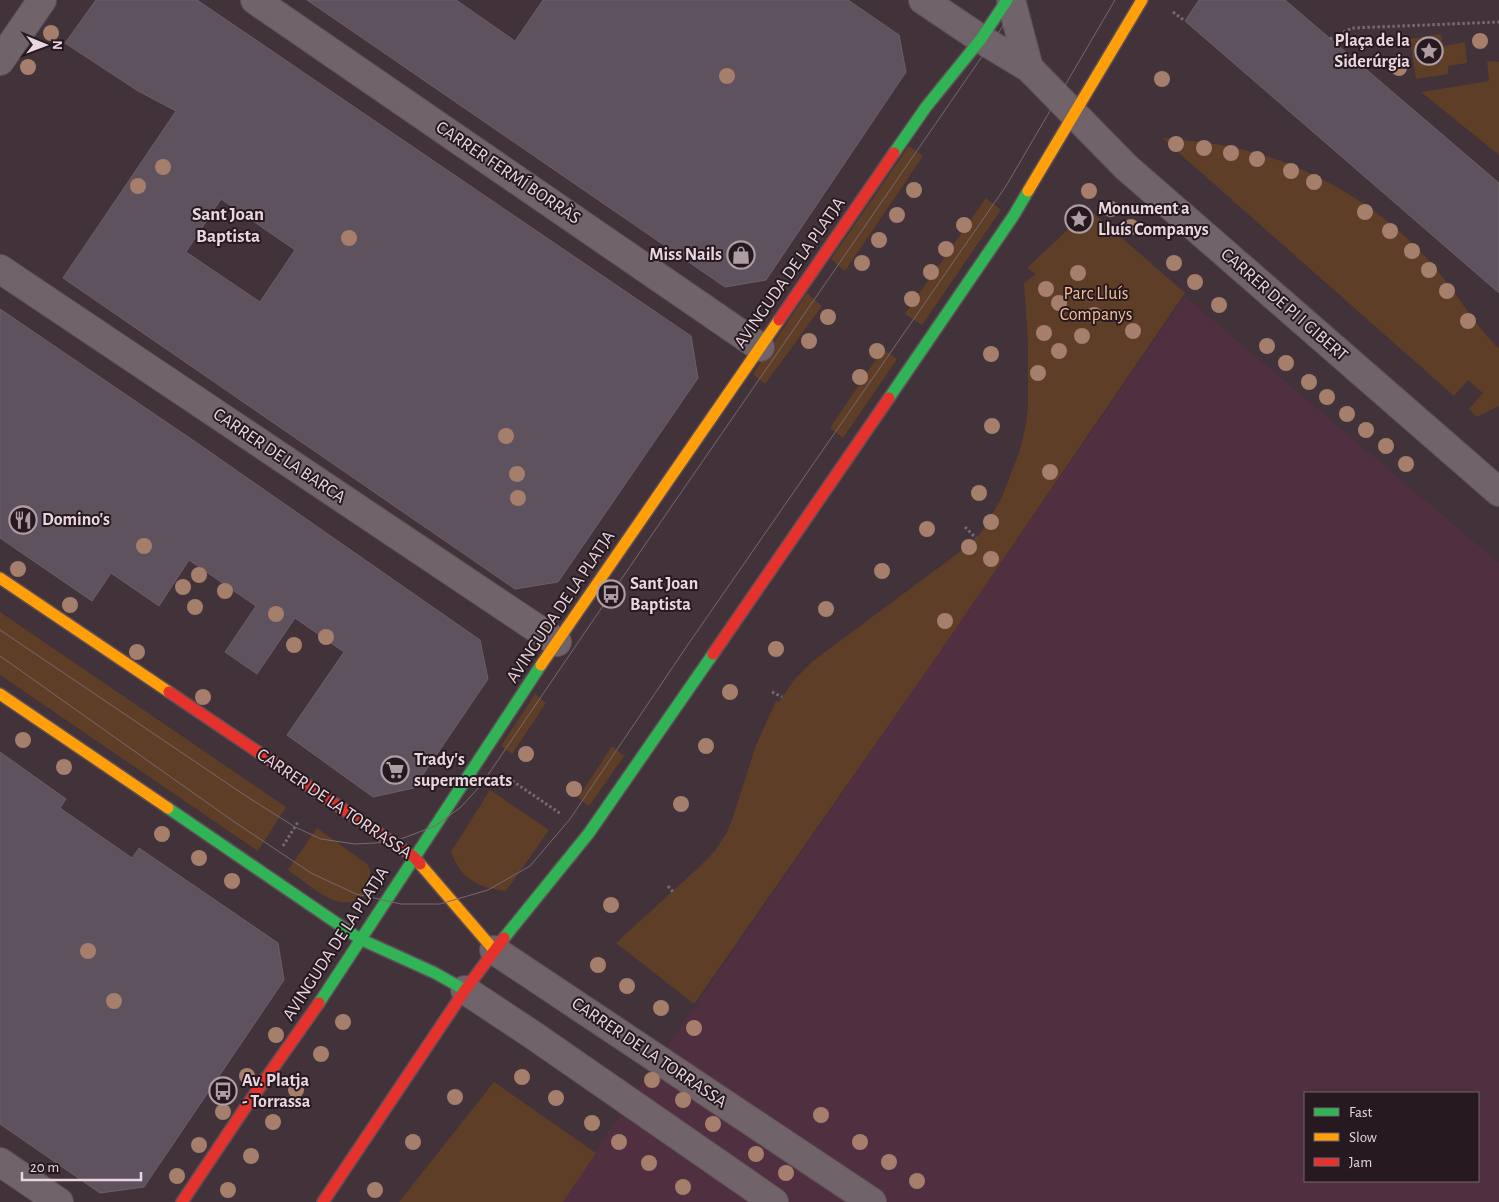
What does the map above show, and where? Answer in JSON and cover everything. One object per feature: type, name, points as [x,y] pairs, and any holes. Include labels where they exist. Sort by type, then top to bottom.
[{"type":"street","points":[[0,61],[42,0]]},
{"type":"street","name":"CARRER FERMÍ BORRÀS","points":[[255,0],[760,347]]},
{"type":"street","name":"CARRER DE PI I GIBERT","points":[[923,0],[980,39],[1029,68],[1126,167],[1499,492]]},
{"type":"street","name":"AVINGUDA DE LA PLATJA","points":[[182,1202],[245,1108],[305,1024],[557,642],[926,107],[980,39],[1007,0]]},
{"type":"street","points":[[1011,0],[1029,68]]},
{"type":"street","points":[[323,1202],[465,990],[494,950],[594,825],[1014,215],[1142,0]]},
{"type":"street","name":"CARRER DE LA BARCA","points":[[0,269],[557,642]]},
{"type":"street","name":"CARRER DE LA TORRASSA","points":[[0,578],[414,857],[494,950],[872,1202]]},
{"type":"street","points":[[0,694],[360,939],[435,973],[465,990],[774,1202]]},
{"type":"street","points":[[0,1162],[59,1202]]},
{"type":"path","points":[[1330,39],[1352,28],[1499,22]]},
{"type":"path","points":[[966,527],[976,538]]},
{"type":"path","points":[[772,692],[782,697]]},
{"type":"path","points":[[501,773],[562,814]]},
{"type":"path","points":[[279,852],[302,817]]},
{"type":"path","points":[[668,886],[673,892]]},
{"type":"shaded area","points":[[1185,296],[1499,563],[1499,1202],[560,1202]]},
{"type":"green space","points":[[1441,34],[1443,46],[1465,42],[1467,63],[1448,66],[1448,74],[1416,79],[1410,39]]},
{"type":"green space","points":[[1487,61],[1499,62],[1499,155],[1421,92],[1489,81]]},
{"type":"green space","points":[[1162,138],[1215,144],[1275,159],[1333,185],[1386,220],[1431,263],[1499,349],[1499,406],[1477,417],[1469,409],[1483,393],[1468,380],[1454,396]]},
{"type":"green space","points":[[909,146],[923,156],[845,271],[831,259]]},
{"type":"green space","points":[[986,198],[1001,210],[922,325],[905,314]]},
{"type":"green space","name":"Parc Lluís Companys","points":[[1084,205],[1185,293],[939,653],[694,1004],[616,943],[714,852],[726,834],[733,817],[756,745],[776,701],[779,702],[794,680],[813,661],[969,545],[981,533],[1002,497],[1020,450],[1026,424],[1028,407],[1028,340],[1024,283],[1036,274],[1027,268],[1076,222],[1066,222]]},
{"type":"green space","points":[[807,293],[822,306],[765,384],[753,374]]},
{"type":"green space","points":[[883,349],[897,359],[843,438],[830,428]]},
{"type":"green space","points":[[0,612],[286,807],[258,851],[0,675]]},
{"type":"green space","points":[[535,694],[546,703],[512,754],[501,746]]},
{"type":"green space","points":[[612,746],[624,756],[589,806],[578,798]]},
{"type":"green space","points":[[490,790],[549,830],[506,891],[496,890],[472,881],[460,869],[451,852]]},
{"type":"green space","points":[[317,828],[369,867],[371,873],[370,883],[367,890],[358,899],[349,902],[338,901],[328,897],[288,870]]},
{"type":"green space","points":[[494,1082],[596,1153],[563,1202],[399,1202]]},
{"type":"building","points":[[96,0],[197,0],[691,336],[698,378],[558,582],[515,589],[63,278],[176,111],[138,91],[65,43]],"holes":[[[221,199],[295,250],[260,302],[186,252]]]},
{"type":"building","points":[[307,0],[456,0],[515,41],[543,0],[848,0],[899,35],[906,72],[766,280],[725,287]]},
{"type":"building","points":[[1199,0],[1285,0],[1499,183],[1499,293],[1185,21]]},
{"type":"building","points":[[0,309],[197,443],[480,640],[488,679],[414,788],[373,797],[287,735],[344,652],[295,618],[257,674],[225,652],[256,606],[189,560],[159,606],[111,573],[92,601],[0,538]]},
{"type":"building","points":[[0,752],[66,799],[60,808],[132,858],[139,848],[278,943],[284,980],[144,1187],[100,1193],[0,1124]]},
{"type":"tram line","points":[[0,630],[246,796],[295,827],[321,839],[355,844],[393,842],[435,826],[461,807],[481,785],[1021,0]]},
{"type":"tram line","points":[[0,656],[233,821],[311,873],[356,894],[401,904],[440,904],[488,890],[530,866],[570,819],[689,643],[1006,186],[1115,0]]},
{"type":"traffic: fast","points":[[894,153],[926,107],[981,39],[1007,0]]},
{"type":"traffic: fast","points":[[889,398],[1014,215],[1028,191]]},
{"type":"traffic: fast","points":[[504,938],[589,833],[713,654]]},
{"type":"traffic: fast","points":[[319,1003],[541,665]]},
{"type":"traffic: fast","points":[[168,808],[360,939],[435,973],[465,990]]},
{"type":"traffic: slow","points":[[1028,191],[1142,0]]},
{"type":"traffic: slow","points":[[541,665],[779,320]]},
{"type":"traffic: slow","points":[[0,578],[169,692]]},
{"type":"traffic: slow","points":[[0,694],[168,808]]},
{"type":"traffic: slow","points":[[420,864],[494,950]]},
{"type":"traffic: jam","points":[[779,320],[894,153]]},
{"type":"traffic: jam","points":[[713,654],[889,398]]},
{"type":"traffic: jam","points":[[169,692],[414,857],[420,864]]},
{"type":"traffic: jam","points":[[323,1202],[465,990],[504,938]]},
{"type":"traffic: jam","points":[[182,1202],[319,1003]]},
{"type":"place","name":"Plaça de la Siderúrgia","points":[[1429,51]]},
{"type":"place","name":"Monument a Lluís Companys","points":[[1079,219]]},
{"type":"place","name":"Miss Nails","points":[[741,255]]},
{"type":"place","name":"Domino's","points":[[23,520]]},
{"type":"place","name":"Sant Joan Baptista","points":[[611,594]]},
{"type":"place","name":"Trady's supermercats","points":[[395,770]]},
{"type":"place","name":"Av. Platja - Torrassa","points":[[223,1091]]},
{"type":"district","name":"Sant Joan Baptista","points":[[228,225]]}]
